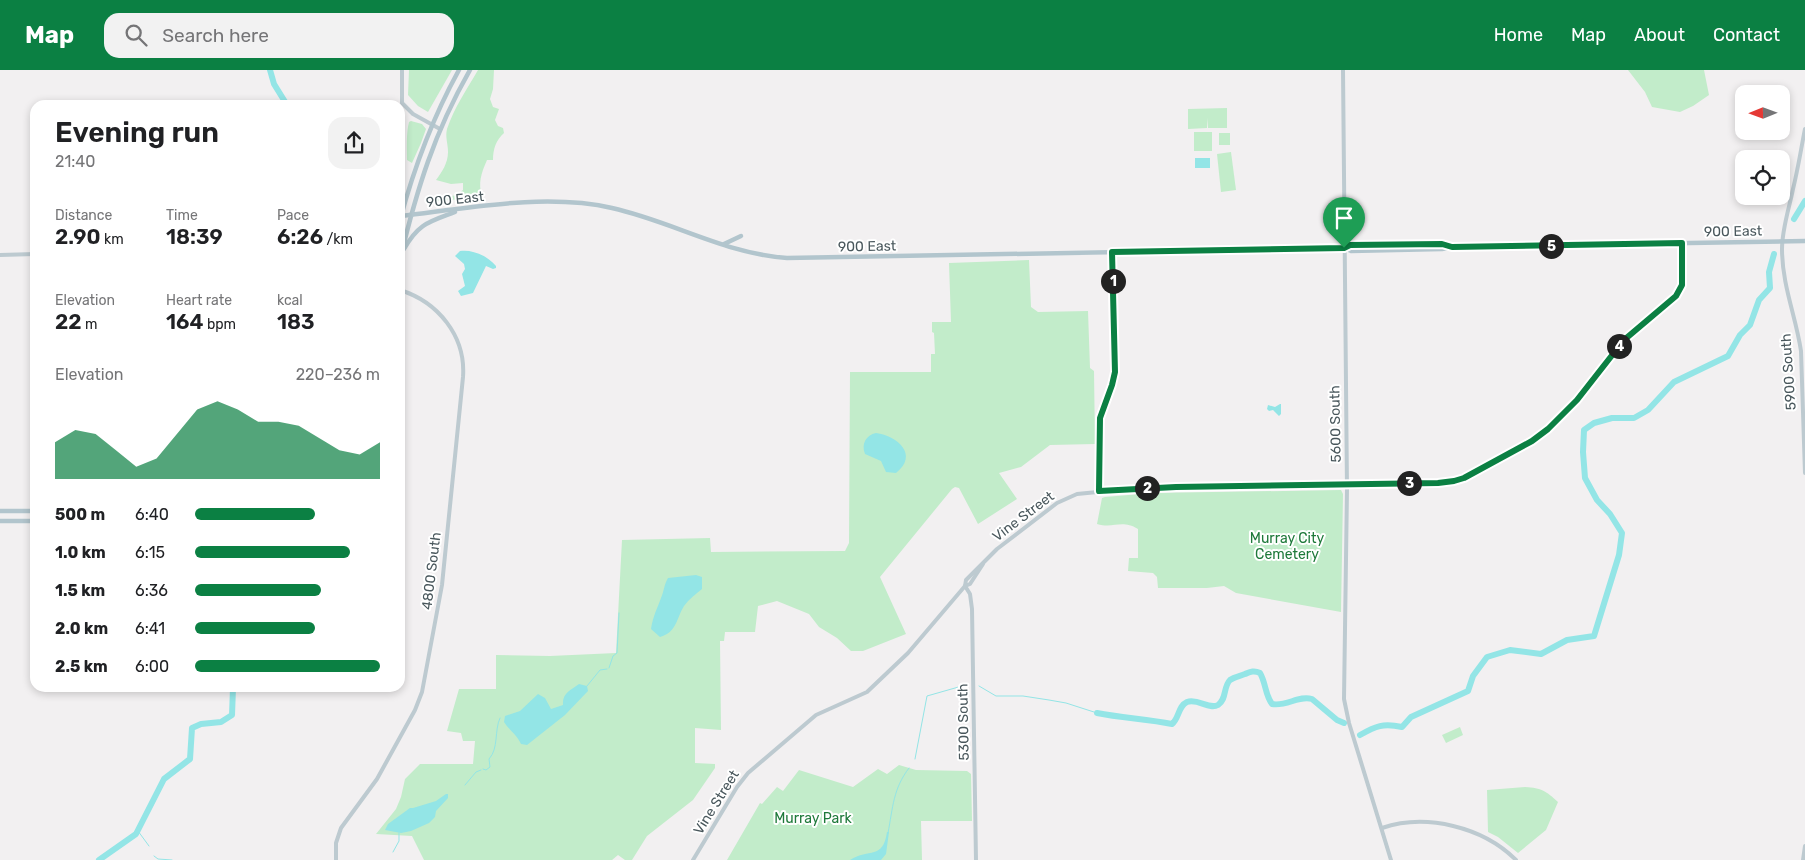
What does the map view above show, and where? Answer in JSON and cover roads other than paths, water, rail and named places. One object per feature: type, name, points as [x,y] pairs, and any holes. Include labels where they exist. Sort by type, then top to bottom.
[{"type":"main road","points":[[405,202],[432,125],[459,70]]},
{"type":"main road","points":[[405,238],[410,215],[424,171],[440,129],[470,70]]},
{"type":"main road","name":"900 East","points":[[405,216],[536,202],[563,201],[587,203],[623,210],[757,255],[787,258],[1344,248],[1351,251],[1442,249],[1452,247],[1805,241]]},
{"type":"main road","points":[[405,249],[412,236],[426,223],[460,209]]},
{"type":"main road","points":[[723,244],[741,236]]},
{"type":"main road","points":[[0,511],[30,511]]},
{"type":"main road","points":[[0,521],[30,521]]},
{"type":"street","points":[[402,70],[402,100]]},
{"type":"street","name":"5600 South","points":[[1344,70],[1347,484],[1344,699],[1349,723],[1392,860]]},
{"type":"street","points":[[405,106],[413,114],[440,129]]},
{"type":"street","points":[[1782,242],[1805,128]]},
{"type":"street","name":"5900 South","points":[[1782,242],[1785,284],[1801,351],[1805,473]]},
{"type":"street","name":"Vine Street","points":[[694,860],[745,775],[816,715],[867,692],[908,653],[965,586],[966,580],[997,549],[1057,503],[1074,495],[1099,491],[1176,487],[1438,483],[1454,481],[1469,475],[1540,436],[1577,400],[1624,340],[1679,293],[1682,285],[1682,243]]},
{"type":"street","points":[[1099,491],[1100,418],[1115,372],[1112,252]]},
{"type":"street","points":[[0,255],[30,254]]},
{"type":"street","name":"4800 South","points":[[336,860],[336,842],[341,828],[369,791],[420,699],[425,684],[444,570],[463,377],[462,356],[455,335],[445,319],[427,304],[405,293]]},
{"type":"street","name":"5300 South","points":[[965,586],[970,594],[972,608],[976,860]]},
{"type":"street","points":[[1382,828],[1410,822],[1432,823],[1460,829],[1488,839],[1516,860]]},
{"type":"street","points":[[1803,860],[1805,846]]},
{"type":"water","points":[[1195,158],[1210,158],[1210,168],[1195,168]]},
{"type":"water","points":[[460,251],[480,254],[496,266],[493,269],[486,266],[473,293],[461,296],[458,291],[465,286],[462,274],[465,269],[464,264],[455,256]]},
{"type":"water","points":[[1280,404],[1281,414],[1279,416],[1273,410],[1269,411],[1267,409],[1268,405],[1275,407]]},
{"type":"water","points":[[876,433],[898,442],[906,453],[906,460],[903,466],[896,473],[886,472],[881,461],[865,454],[865,441],[869,436]]},
{"type":"water","points":[[696,575],[702,577],[702,589],[684,606],[670,632],[660,637],[651,629],[668,578]]},
{"type":"water","points":[[579,684],[587,686],[588,691],[565,715],[527,745],[521,744],[504,722],[505,716],[520,711],[538,694],[545,698],[551,709],[563,705],[566,695]]},
{"type":"water","points":[[448,794],[448,798],[436,811],[435,817],[429,823],[401,833],[385,830],[388,824],[410,808],[436,801]]},
{"type":"water","points":[[887,832],[889,832],[886,854],[881,860],[850,860],[879,850],[885,841]]},
{"type":"waterway","points":[[270,70],[274,84],[284,100]]},
{"type":"waterway","points":[[1794,219],[1805,201]]},
{"type":"waterway","points":[[1360,735],[1380,726],[1402,727],[1411,717],[1468,691],[1473,676],[1487,657],[1510,650],[1541,654],[1567,640],[1594,636],[1619,555],[1622,533],[1610,514],[1597,500],[1585,478],[1584,430],[1594,423],[1612,418],[1634,418],[1648,410],[1674,382],[1728,356],[1740,335],[1750,325],[1759,300],[1770,288],[1769,272],[1774,254]]},
{"type":"waterway","points":[[609,668],[613,656],[617,653],[619,613]]},
{"type":"waterway","points":[[587,686],[600,670],[607,669]]},
{"type":"waterway","points":[[1097,713],[1172,724],[1182,706],[1187,702],[1195,701],[1211,706],[1218,705],[1223,700],[1226,686],[1230,680],[1254,671],[1260,673],[1272,704],[1282,704],[1307,698],[1312,699],[1337,720],[1344,723]]},
{"type":"waterway","points":[[915,759],[927,696],[968,686]]},
{"type":"waterway","points":[[979,686],[996,696],[1023,696],[1049,700],[1066,703],[1097,713]]},
{"type":"waterway","points":[[99,860],[136,834],[164,779],[190,759],[192,728],[201,724],[221,722],[232,715],[233,692]]},
{"type":"waterway","points":[[483,769],[486,770],[490,767],[489,759],[494,750],[500,718]]},
{"type":"waterway","points":[[888,833],[897,791],[909,768]]},
{"type":"waterway","points":[[465,785],[476,772],[481,770]]},
{"type":"waterway","points":[[138,831],[149,846]]},
{"type":"waterway","points":[[393,852],[399,841],[399,833]]},
{"type":"waterway","points":[[154,856],[158,859],[172,860]]},
{"type":"park label","name":"Murray City Cemetery","points":[[1287,546]]},
{"type":"park label","name":"Murray Park","points":[[813,818]]}]
